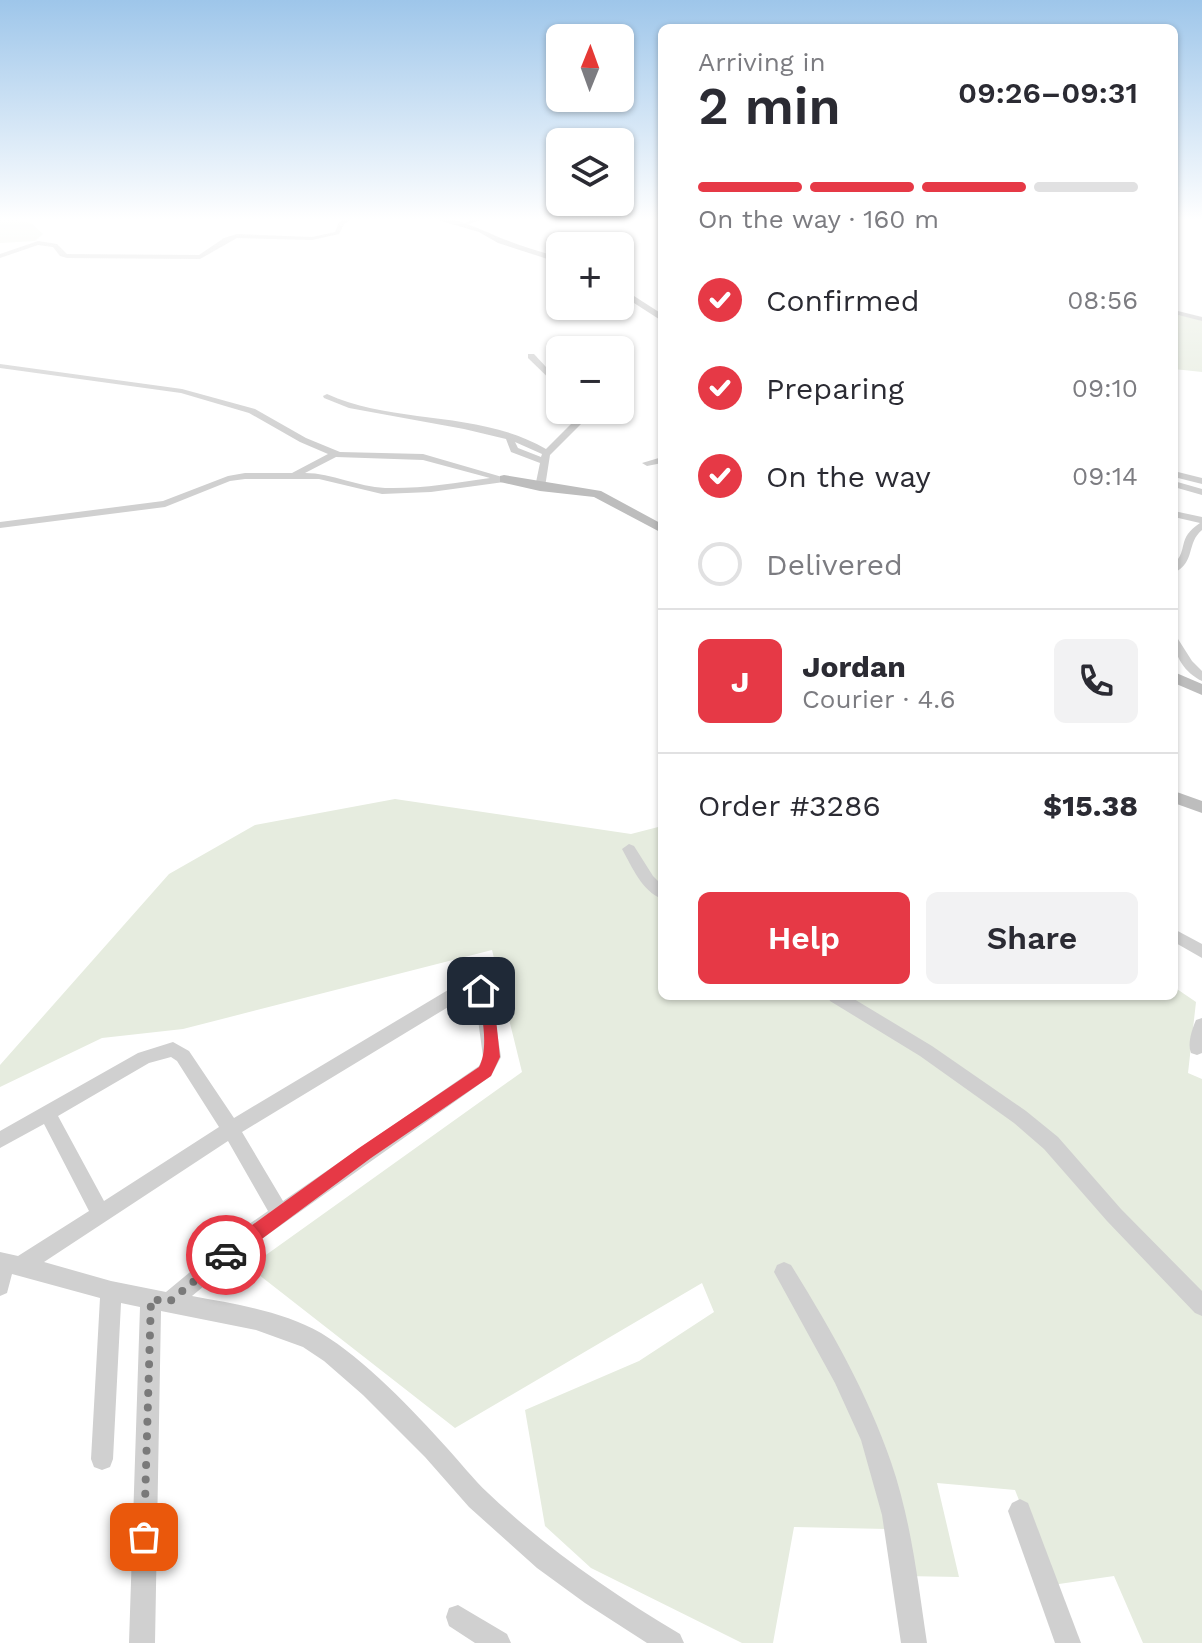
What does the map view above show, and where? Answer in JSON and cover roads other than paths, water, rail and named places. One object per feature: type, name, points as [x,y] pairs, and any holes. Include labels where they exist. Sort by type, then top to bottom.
[{"type":"street","points":[[634,299],[658,315]]},
{"type":"street","points":[[1178,313],[1202,319]]},
{"type":"street","points":[[531,356],[546,372]]},
{"type":"street","points":[[0,366],[195,394],[261,415],[334,454],[380,459],[423,457],[540,487],[579,490],[607,497],[658,527]]},
{"type":"street","points":[[327,396],[351,405],[510,439],[514,450],[544,457]]},
{"type":"street","points":[[540,487],[544,457],[576,424]]},
{"type":"street","points":[[295,475],[334,454]]},
{"type":"street","points":[[647,463],[658,461]]},
{"type":"street","points":[[1178,475],[1202,481]]},
{"type":"street","points":[[0,525],[165,504],[237,477],[324,477],[382,491],[431,489],[504,479]]},
{"type":"street","points":[[1178,485],[1202,492]]},
{"type":"street","points":[[1178,515],[1202,523],[1190,535],[1184,560],[1178,566]]},
{"type":"street","points":[[1178,648],[1187,663],[1202,677]]},
{"type":"street","points":[[1178,679],[1202,690]]},
{"type":"street","points":[[1178,798],[1202,807]]},
{"type":"street","points":[[629,849],[658,890]]},
{"type":"street","points":[[1178,937],[1202,952]]},
{"type":"street","points":[[0,1286],[9,1264],[101,1214],[231,1129],[464,989],[475,989],[484,995],[492,1057],[485,1071],[160,1300]]},
{"type":"street","points":[[843,1000],[926,1051],[1051,1143],[1124,1226],[1202,1306]]},
{"type":"street","points":[[1197,1048],[1202,1025]]},
{"type":"street","points":[[0,1140],[144,1058],[169,1049],[183,1056],[231,1129],[280,1214]]},
{"type":"street","points":[[47,1112],[101,1214]]},
{"type":"street","points":[[9,1264],[111,1291],[262,1322],[307,1339],[332,1353],[434,1450],[475,1497],[531,1548],[602,1602],[671,1643]]},
{"type":"street","points":[[784,1272],[818,1329],[872,1440],[897,1528],[914,1643]]},
{"type":"street","points":[[102,1459],[111,1291]]},
{"type":"street","points":[[142,1643],[160,1300]]},
{"type":"street","points":[[1020,1511],[1068,1643]]},
{"type":"street","points":[[458,1617],[498,1643]]}]
